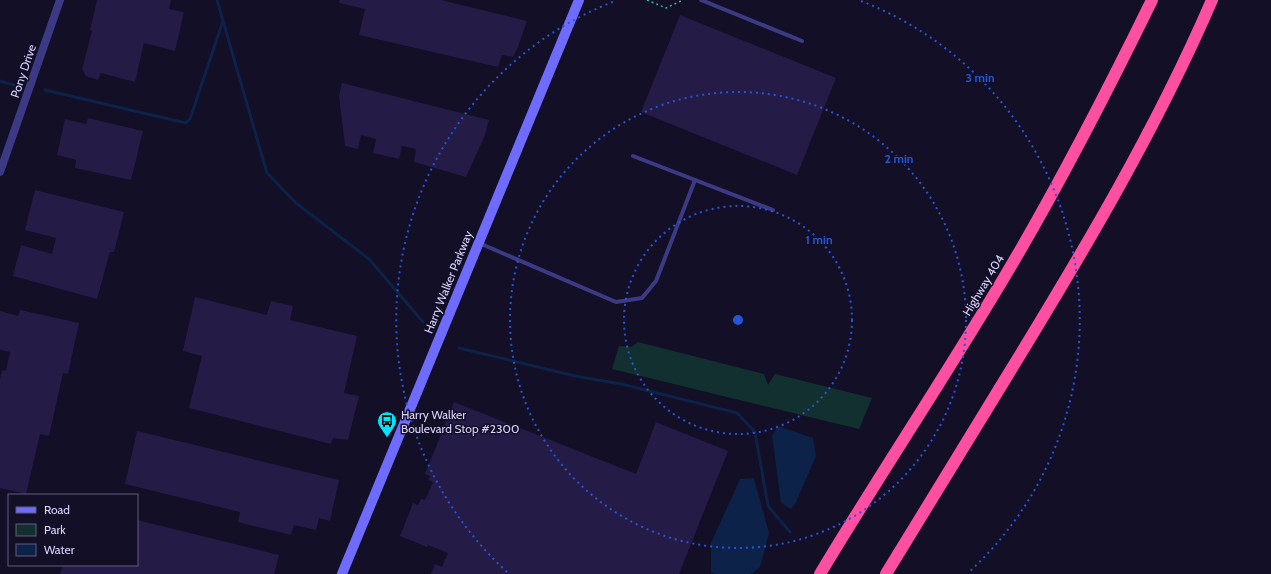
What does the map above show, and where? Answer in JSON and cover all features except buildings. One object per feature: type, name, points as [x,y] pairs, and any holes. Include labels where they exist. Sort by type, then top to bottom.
[{"type":"highway","name":"Highway 404","points":[[820,574],[1004,276],[1068,165],[1152,0]]},
{"type":"highway","points":[[886,574],[1100,222],[1169,93],[1212,0]]},
{"type":"street","name":"Pony Drive","points":[[0,172],[60,0]]},
{"type":"street","name":"Harry Walker Parkway","points":[[342,574],[579,0]]},
{"type":"lane","points":[[701,0],[802,41]]},
{"type":"lane","points":[[633,156],[774,210]]},
{"type":"lane","points":[[478,243],[616,302],[642,298],[656,281],[695,180]]},
{"type":"path","points":[[646,0],[666,8],[683,0]]},
{"type":"green space","points":[[638,342],[764,374],[768,385],[775,374],[872,398],[859,429],[612,369],[619,346],[631,347]]},
{"type":"water","points":[[778,426],[813,438],[816,456],[796,502],[791,509],[781,503],[772,436]]},
{"type":"water","points":[[754,478],[769,533],[760,567],[751,574],[715,574],[711,572],[711,543],[740,479]]},
{"type":"waterway","points":[[217,0],[267,173],[296,203],[369,259],[423,322]]},
{"type":"waterway","points":[[45,90],[186,123],[190,119],[223,21]]},
{"type":"waterway","points":[[0,81],[14,85]]},
{"type":"waterway","points":[[459,348],[575,376],[621,384],[737,413],[755,432],[768,506],[790,532]]},
{"type":"place","name":"Harry Walker Boulevard Stop #2300","points":[[387,438]]}]
